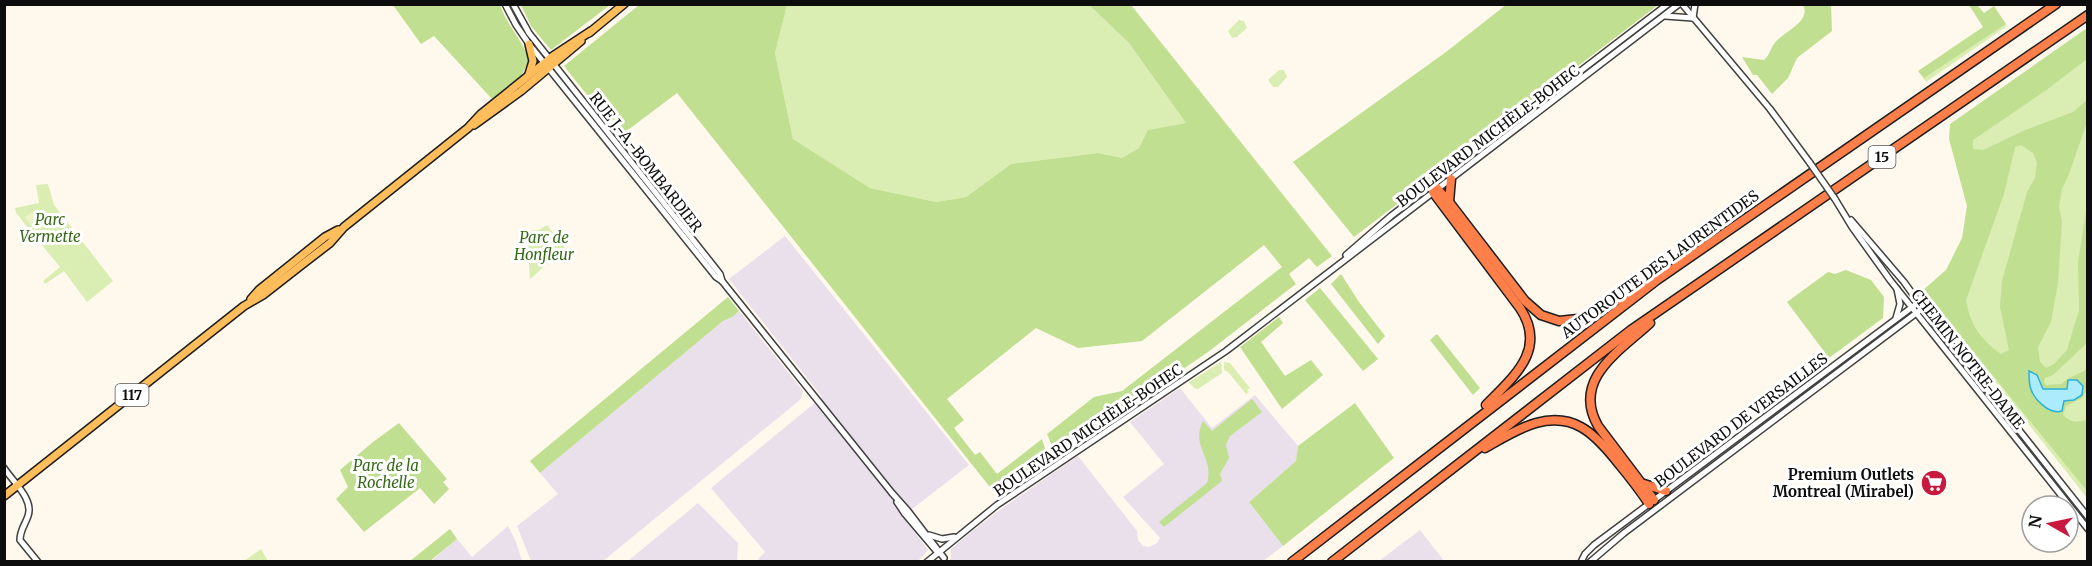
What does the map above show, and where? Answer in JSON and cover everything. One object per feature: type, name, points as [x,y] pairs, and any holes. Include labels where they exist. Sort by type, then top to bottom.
[{"type":"highway","name":"AUTOROUTE DES LAURENTIDES","points":[[1292,561],[1657,280],[2056,4]]},
{"type":"highway","name":"15","points":[[1332,561],[1596,357],[2088,15]]},
{"type":"highway","points":[[1449,202],[1451,179]]},
{"type":"highway","points":[[1433,188],[1449,202],[1525,301],[1534,311],[1544,317],[1559,321],[1582,318],[1657,280]]},
{"type":"highway","points":[[1433,188],[1522,311],[1529,329],[1529,350],[1521,367],[1466,426]]},
{"type":"highway","points":[[1654,506],[1641,483],[1596,423],[1591,406],[1591,392],[1595,378],[1605,364],[1670,304]]},
{"type":"highway","points":[[1461,461],[1532,424],[1550,420],[1569,422],[1585,428],[1598,439],[1654,506]]},
{"type":"highway","points":[[1641,483],[1653,489],[1666,491]]},
{"type":"main road","name":"117","points":[[468,128],[485,119],[624,4]]},
{"type":"main road","points":[[527,77],[533,61],[529,44]]},
{"type":"main road","name":"117","points":[[4,496],[248,304],[330,243],[344,227],[468,128],[481,114],[527,77],[549,64]]},
{"type":"street","points":[[505,4],[529,44],[549,64]]},
{"type":"street","points":[[513,4],[549,64]]},
{"type":"street","name":"BOULEVARD MICHÈLE-BOHEC","points":[[927,561],[997,506],[1226,351],[1668,4]]},
{"type":"street","name":"BOULEVARD MICHÈLE-BOHEC","points":[[1433,188],[1451,179],[1681,4]]},
{"type":"street","name":"CHEMIN NOTRE-DAME","points":[[1681,4],[1770,110],[1912,308],[2088,529]]},
{"type":"street","points":[[1665,16],[1693,18],[1695,4]]},
{"type":"street","name":"RUE J.-A.-BOMBARDIER","points":[[549,64],[716,277],[722,281],[927,534],[939,552]]},
{"type":"street","name":"CHEMIN NOTRE-DAME","points":[[1835,200],[1919,302],[2088,517]]},
{"type":"street","points":[[1896,320],[1900,308],[1898,289]]},
{"type":"street","name":"BOULEVARD DE VERSAILLES","points":[[1590,561],[1654,506],[1666,491],[1919,302]]},
{"type":"street","name":"BOULEVARD DE VERSAILLES","points":[[1581,561],[1594,545],[1654,506],[1923,308]]},
{"type":"street","points":[[4,468],[29,506],[20,540],[39,561]]},
{"type":"street","name":"RUE J.-A.-BOMBARDIER","points":[[892,493],[905,514],[939,552]]},
{"type":"street","points":[[927,534],[943,539],[959,536]]},
{"type":"shaded area","points":[[785,236],[969,465],[903,516],[928,550],[918,561],[760,561],[758,559],[765,552],[711,488],[822,397],[729,279]]},
{"type":"shaded area","points":[[739,311],[803,391],[801,399],[603,561],[531,561],[517,526],[558,494],[540,473],[723,321]]},
{"type":"shaded area","points":[[1180,388],[1212,428],[1255,395],[1298,446],[1296,461],[1249,502],[1283,546],[1263,561],[948,562],[951,558],[951,549],[971,532],[1078,456],[1137,531],[1138,540],[1143,546],[1149,547],[1157,543],[1160,538],[1123,497],[1164,464],[1130,422]]},
{"type":"shaded area","points":[[698,503],[738,543],[737,561],[628,561]]},
{"type":"shaded area","points":[[508,526],[522,561],[430,562],[457,539],[472,557]]},
{"type":"shaded area","points":[[1420,530],[1444,561],[1379,561]]},
{"type":"green space","points":[[1507,4],[1658,5],[1354,237],[1293,162],[1446,52]]},
{"type":"green space","points":[[393,5],[500,5],[529,61],[521,76],[492,99],[434,36],[421,44]]},
{"type":"green space","points":[[521,5],[610,5],[551,50],[531,26]]},
{"type":"green space","points":[[639,5],[787,5],[775,53],[793,139],[870,188],[936,202],[966,197],[1011,164],[1098,153],[1122,158],[1139,148],[1148,130],[1186,123],[1129,43],[1089,5],[1131,5],[1332,256],[1317,267],[1309,258],[1289,274],[1296,284],[1208,352],[1056,456],[1047,434],[1094,397],[1122,391],[1282,267],[1264,245],[1142,341],[1078,348],[1036,328],[947,399],[964,420],[954,428],[975,455],[980,452],[997,474],[1042,439],[1049,461],[997,496],[677,93],[620,136],[564,66]]},
{"type":"green space","points":[[787,5],[1089,5],[1129,43],[1186,123],[1149,130],[1139,148],[1122,158],[1098,153],[1011,164],[966,197],[936,202],[870,188],[793,139],[775,53]]},
{"type":"green space","points":[[1803,5],[1831,5],[1832,31],[1797,58],[1788,78],[1772,94],[1757,75],[1753,75],[1742,57],[1764,60],[1778,40],[1800,22],[1805,11]]},
{"type":"green space","points":[[1969,5],[1977,5],[1984,13],[1994,6],[2006,24],[1924,78],[1918,71],[1983,27]]},
{"type":"green space","points":[[1239,20],[1244,21],[1247,28],[1237,37],[1232,38],[1228,31]]},
{"type":"green space","points":[[2006,24],[2007,26],[1926,82],[1918,71],[1924,77]]},
{"type":"green space","points":[[2087,28],[2087,59],[1973,140],[1973,149],[1983,150],[2023,131],[2073,112],[2087,100],[2087,122],[2062,189],[2059,207],[2062,221],[2058,283],[2051,322],[2038,347],[2040,362],[2046,368],[2054,364],[2067,350],[2079,310],[2078,262],[2087,206],[2087,343],[2053,375],[2045,378],[2044,382],[2046,385],[2062,384],[2087,369],[2087,390],[2082,398],[2066,406],[2063,414],[2071,421],[2087,420],[2087,491],[1923,290],[1946,270],[1962,238],[1967,206],[1949,139],[1950,124]],"holes":[[[2021,145],[2033,153],[2037,163],[2035,178],[2027,192],[2002,281],[2000,307],[2009,350],[2001,354],[1978,331],[1970,317],[1966,300],[2004,194],[2015,147]],[[2037,375],[2043,389],[2067,389],[2069,380],[2074,400],[2064,401],[2049,411],[2044,404]]]},
{"type":"green space","points":[[2087,33],[2087,498],[1935,306],[1952,291],[1978,232],[1965,122]]},
{"type":"green space","points":[[1279,70],[1284,70],[1287,77],[1278,87],[1273,87],[1268,80]]},
{"type":"green space","name":"Parc Vermette","points":[[48,184],[54,205],[113,281],[87,302],[64,271],[45,284],[43,281],[60,267],[16,213],[15,208],[39,203],[36,185]]},
{"type":"green space","points":[[32,212],[42,226],[35,231],[25,217]]},
{"type":"green space","name":"Parc de Honfleur","points":[[547,225],[565,248],[530,279],[527,231],[539,230]]},
{"type":"green space","points":[[1846,270],[1871,280],[1884,297],[1883,318],[1829,358],[1787,302],[1828,272],[1835,274]]},
{"type":"green space","points":[[1341,274],[1385,336],[1378,344],[1331,284]]},
{"type":"green space","points":[[1320,288],[1378,359],[1363,371],[1305,300]]},
{"type":"green space","points":[[728,297],[739,311],[723,321],[540,473],[530,461]]},
{"type":"green space","points":[[1279,317],[1283,323],[1261,342],[1285,376],[1311,360],[1323,375],[1282,409],[1240,347]]},
{"type":"green space","points":[[1437,334],[1480,388],[1473,395],[1430,340]]},
{"type":"green space","points":[[1221,362],[1222,373],[1198,389],[1189,382]]},
{"type":"green space","points":[[1224,362],[1230,363],[1250,388],[1247,390],[1249,392],[1246,394],[1224,370]]},
{"type":"green space","points":[[1252,399],[1262,412],[1230,436],[1226,445],[1229,458],[1220,474],[1222,481],[1164,527],[1159,522],[1207,483],[1208,466],[1199,438],[1203,421],[1212,431]]},
{"type":"green space","points":[[1355,403],[1394,458],[1283,546],[1249,502],[1296,461],[1298,446]]},
{"type":"green space","name":"Parc de la Rochelle","points":[[399,423],[447,479],[443,482],[449,489],[434,504],[420,488],[364,532],[336,499],[348,487],[340,470]]},
{"type":"green space","points":[[450,529],[457,539],[430,561],[410,561]]},
{"type":"green space","points":[[261,549],[268,561],[244,561]]},
{"type":"water","points":[[2029,371],[2037,375],[2043,389],[2067,389],[2068,380],[2077,380],[2083,386],[2082,395],[2074,400],[2064,401],[2062,411],[2052,411],[2034,396],[2030,386]]},
{"type":"place","name":"Premium Outlets Montreal (Mirabel)","points":[[1934,483]]}]
